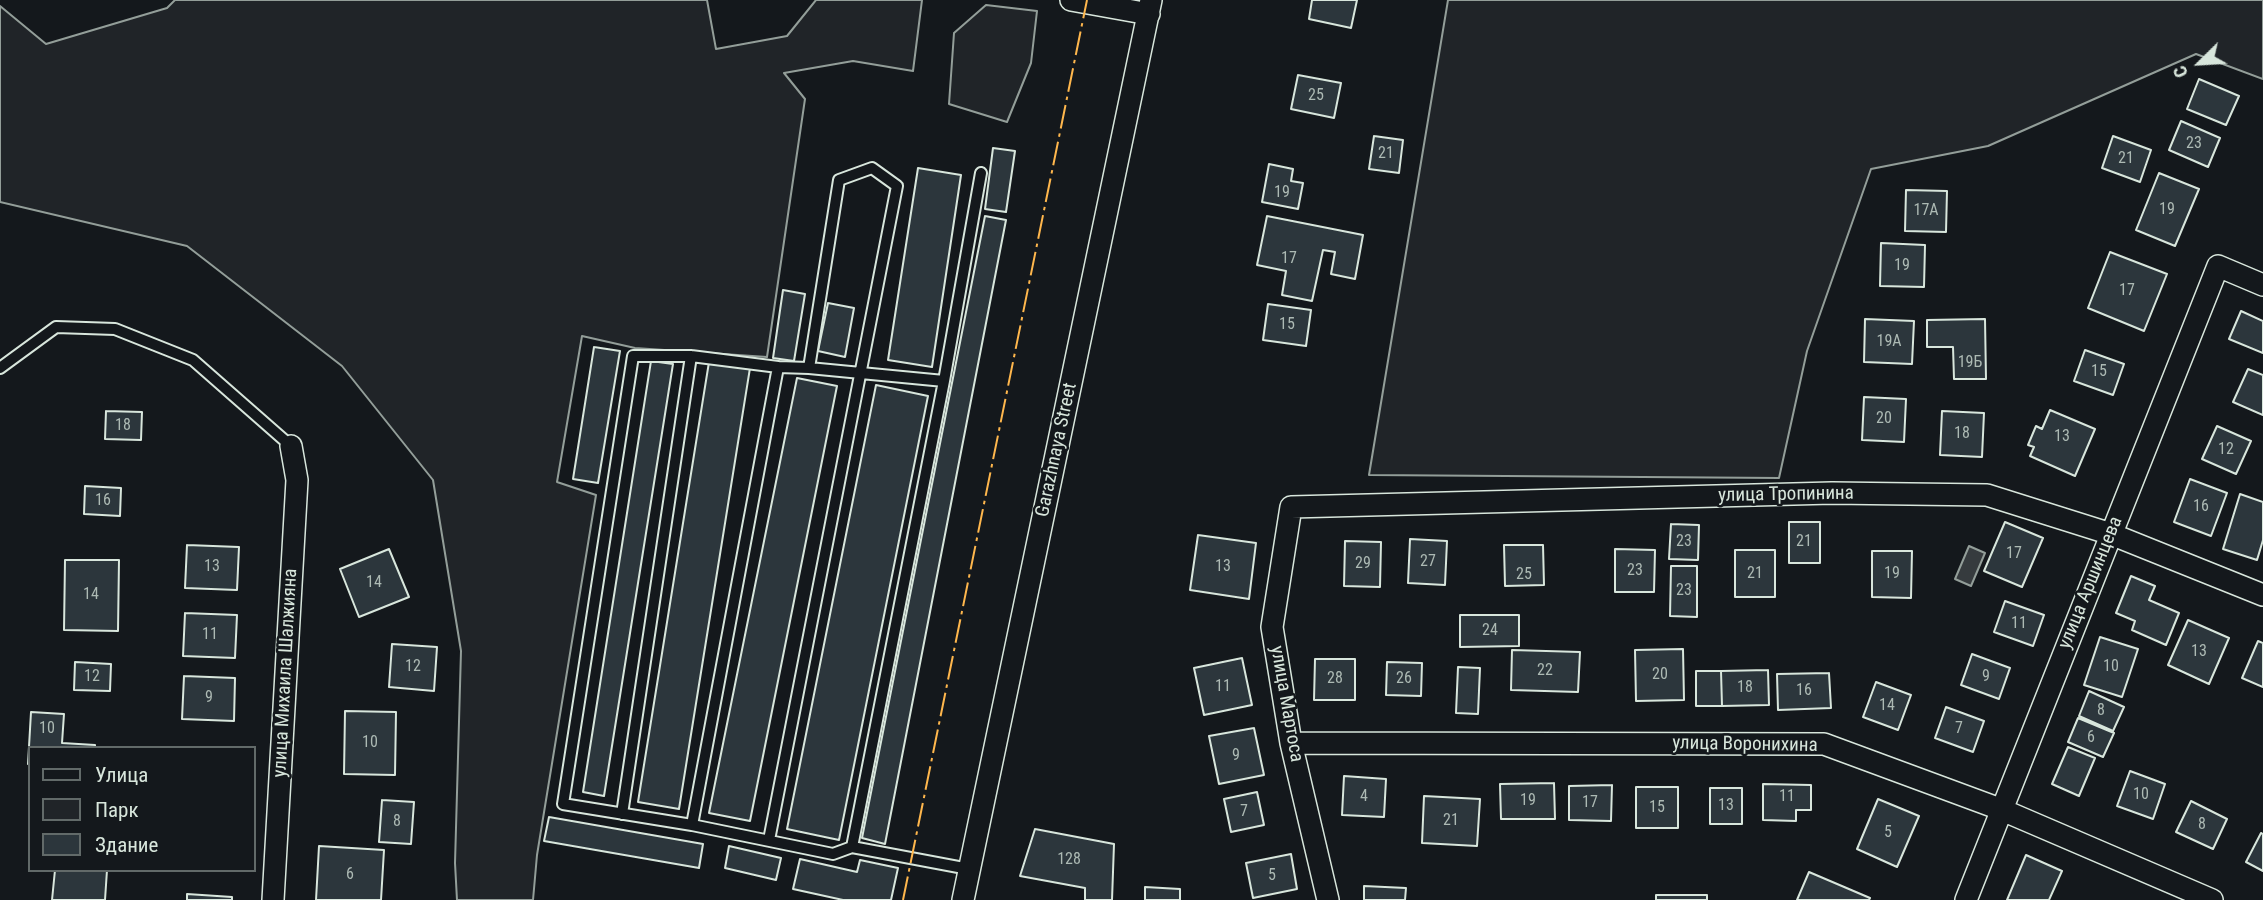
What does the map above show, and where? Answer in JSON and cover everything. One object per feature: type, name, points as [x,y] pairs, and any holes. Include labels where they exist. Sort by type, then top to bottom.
[{"type":"street","points":[[1071,0],[1150,7]]},
{"type":"street","name":"Garazhnaya Street","points":[[963,900],[1150,7]]},
{"type":"street","name":"улица Аршинцева","points":[[1966,900],[2218,266],[2263,285]]},
{"type":"street","name":"улица Михаила Шалжияна","points":[[273,900],[297,480],[291,446]]},
{"type":"street","name":"улица Тропинина","points":[[1291,507],[1832,493],[1987,495],[2110,534],[2263,595]]},
{"type":"street","name":"улица Мартоса","points":[[1291,507],[1272,628],[1291,743],[1328,900]]},
{"type":"street","name":"улица Воронихина","points":[[1291,743],[1824,744],[2000,809],[2212,900]]},
{"type":"lane","points":[[769,840],[897,186],[872,167],[839,180],[810,368]]},
{"type":"lane","points":[[852,847],[944,381],[981,173]]},
{"type":"lane","points":[[0,369],[56,327],[115,329],[193,360],[291,446]]},
{"type":"lane","points":[[944,381],[810,368],[778,368],[691,356],[633,356],[563,804],[692,825],[833,854],[852,847],[969,869]]},
{"type":"lane","points":[[622,814],[691,356]]},
{"type":"lane","points":[[692,825],[778,368]]},
{"type":"green space","points":[[175,0],[707,0],[716,49],[787,36],[816,0],[922,0],[913,71],[853,61],[784,73],[805,99],[767,357],[635,348],[582,336],[557,482],[596,495],[537,855],[533,900],[457,900],[455,863],[461,651],[433,480],[342,366],[187,246],[0,202],[0,6],[46,44],[167,8]]},
{"type":"green space","points":[[1448,0],[2263,0],[2263,79],[2196,54],[1988,146],[1871,169],[1807,351],[1779,478],[1369,475]]},
{"type":"green space","points":[[986,5],[1037,11],[1031,63],[1007,122],[949,104],[954,33]]},
{"type":"shaded area","points":[[1969,546],[1985,553],[1971,586],[1955,579]]},
{"type":"building","points":[[1312,0],[1357,0],[1351,28],[1309,19]]},
{"type":"building","points":[[1298,75],[1341,83],[1334,118],[1291,109]]},
{"type":"building","points":[[2199,79],[2239,96],[2226,125],[2187,109]]},
{"type":"building","points":[[2181,121],[2220,138],[2208,167],[2169,150]]},
{"type":"building","points":[[1374,136],[1403,140],[1399,173],[1369,169]]},
{"type":"building","points":[[2113,136],[2151,150],[2140,182],[2102,168]]},
{"type":"building","points":[[993,148],[1015,151],[1006,212],[985,209]]},
{"type":"building","points":[[1269,164],[1293,169],[1291,181],[1303,183],[1298,209],[1262,202]]},
{"type":"building","points":[[918,168],[961,175],[932,367],[888,360]]},
{"type":"building","points":[[2159,173],[2199,189],[2175,246],[2136,230]]},
{"type":"building","points":[[1906,190],[1947,191],[1946,232],[1905,231]]},
{"type":"building","points":[[985,216],[1006,220],[885,844],[862,838]]},
{"type":"building","points":[[1267,216],[1363,235],[1355,279],[1331,274],[1335,252],[1323,250],[1312,301],[1282,295],[1286,271],[1257,265]]},
{"type":"building","points":[[1881,243],[1925,245],[1924,287],[1880,286]]},
{"type":"building","points":[[2110,252],[2167,274],[2144,331],[2088,308]]},
{"type":"building","points":[[783,290],[805,294],[794,361],[773,358]]},
{"type":"building","points":[[828,303],[854,308],[845,357],[818,351]]},
{"type":"building","points":[[1268,304],[1311,310],[1306,346],[1263,340]]},
{"type":"building","points":[[2241,311],[2263,321],[2263,353],[2229,339]]},
{"type":"building","points":[[1865,319],[1914,321],[1912,364],[1864,362]]},
{"type":"building","points":[[1985,319],[1986,379],[1954,379],[1953,347],[1927,347],[1927,320]]},
{"type":"building","points":[[594,347],[620,351],[598,483],[573,479]]},
{"type":"building","points":[[2085,350],[2124,364],[2113,395],[2074,381]]},
{"type":"building","points":[[651,361],[673,364],[604,796],[583,792]]},
{"type":"building","points":[[709,362],[750,368],[679,809],[638,802]]},
{"type":"building","points":[[2248,369],[2263,375],[2263,415],[2233,402]]},
{"type":"building","points":[[797,378],[837,386],[750,821],[709,813]]},
{"type":"building","points":[[876,385],[928,396],[839,840],[787,829]]},
{"type":"building","points":[[1864,397],[1906,399],[1904,442],[1862,440]]},
{"type":"building","points":[[2050,410],[2095,429],[2075,476],[2030,456],[2034,447],[2028,445],[2036,426],[2042,429]]},
{"type":"building","points":[[106,411],[142,412],[141,440],[105,439]]},
{"type":"building","points":[[1942,411],[1984,413],[1982,457],[1940,455]]},
{"type":"building","points":[[2217,426],[2251,441],[2236,474],[2202,459]]},
{"type":"building","points":[[2190,479],[2227,493],[2211,536],[2174,522]]},
{"type":"building","points":[[85,486],[121,488],[120,516],[84,514]]},
{"type":"building","points":[[2240,494],[2263,502],[2263,540],[2257,560],[2223,549]]},
{"type":"building","points":[[1789,522],[1820,522],[1820,563],[1789,563]]},
{"type":"building","points":[[2005,522],[2043,538],[2022,587],[1984,571]]},
{"type":"building","points":[[1671,524],[1699,525],[1698,560],[1669,559]]},
{"type":"building","points":[[1198,535],[1256,543],[1249,599],[1190,590]]},
{"type":"building","points":[[1410,539],[1447,541],[1445,585],[1408,583]]},
{"type":"building","points":[[1345,541],[1381,542],[1380,587],[1344,586]]},
{"type":"building","points":[[187,545],[239,547],[237,590],[185,588]]},
{"type":"building","points":[[1504,545],[1543,545],[1544,585],[1505,586]]},
{"type":"building","points":[[389,549],[409,597],[359,617],[340,569]]},
{"type":"building","points":[[1615,549],[1655,550],[1654,592],[1615,592]]},
{"type":"building","points":[[1735,550],[1775,550],[1775,597],[1735,597]]},
{"type":"building","points":[[1872,551],[1912,551],[1911,598],[1872,597]]},
{"type":"building","points":[[65,560],[119,560],[118,631],[64,630]]},
{"type":"building","points":[[1671,566],[1697,566],[1697,617],[1670,616]]},
{"type":"building","points":[[2131,576],[2155,586],[2149,600],[2179,613],[2166,645],[2132,630],[2135,621],[2116,613]]},
{"type":"building","points":[[2005,601],[2044,615],[2033,646],[1994,632]]},
{"type":"building","points":[[185,613],[237,615],[235,658],[183,656]]},
{"type":"building","points":[[1460,615],[1519,615],[1519,646],[1460,647]]},
{"type":"building","points":[[2188,620],[2229,638],[2209,684],[2168,665]]},
{"type":"building","points":[[2100,637],[2138,649],[2122,697],[2084,685]]},
{"type":"building","points":[[2258,641],[2263,643],[2263,687],[2242,678]]},
{"type":"building","points":[[392,644],[437,647],[434,691],[389,687]]},
{"type":"building","points":[[1683,649],[1684,700],[1636,701],[1635,650]]},
{"type":"building","points":[[1512,650],[1580,652],[1578,692],[1511,690]]},
{"type":"building","points":[[1972,654],[2010,668],[1999,699],[1961,685]]},
{"type":"building","points":[[1242,658],[1252,705],[1204,715],[1194,668]]},
{"type":"building","points":[[1315,659],[1355,659],[1355,700],[1314,700]]},
{"type":"building","points":[[75,662],[111,664],[110,691],[74,690]]},
{"type":"building","points":[[1387,662],[1422,663],[1421,696],[1386,695]]},
{"type":"building","points":[[1458,667],[1480,668],[1478,714],[1456,713]]},
{"type":"building","points":[[1768,670],[1769,705],[1722,706],[1721,671]]},
{"type":"building","points":[[1696,671],[1721,671],[1722,706],[1696,706]]},
{"type":"building","points":[[1829,673],[1831,708],[1778,710],[1777,674]]},
{"type":"building","points":[[184,676],[235,678],[234,721],[182,719]]},
{"type":"building","points":[[1876,682],[1911,695],[1898,730],[1863,717]]},
{"type":"building","points":[[2089,691],[2124,707],[2113,731],[2079,716]]},
{"type":"building","points":[[1946,707],[1984,721],[1973,752],[1935,738]]},
{"type":"building","points":[[345,711],[396,712],[395,775],[344,774]]},
{"type":"building","points":[[31,712],[64,714],[62,743],[95,745],[95,746],[29,746]]},
{"type":"building","points":[[2078,718],[2114,733],[2103,757],[2068,742]]},
{"type":"building","points":[[1254,728],[1264,775],[1219,784],[1209,736]]},
{"type":"building","points":[[2068,747],[2095,758],[2079,796],[2052,784]]},
{"type":"building","points":[[2130,771],[2165,784],[2153,819],[2117,806]]},
{"type":"building","points":[[1344,776],[1386,779],[1384,817],[1342,815]]},
{"type":"building","points":[[1554,783],[1555,819],[1501,819],[1500,784]]},
{"type":"building","points":[[1763,784],[1811,785],[1811,810],[1796,810],[1796,821],[1763,820]]},
{"type":"building","points":[[1612,785],[1611,821],[1569,820],[1569,786]]},
{"type":"building","points":[[1636,787],[1678,787],[1678,828],[1636,828]]},
{"type":"building","points":[[1710,788],[1742,788],[1742,824],[1710,824]]},
{"type":"building","points":[[1257,792],[1264,825],[1231,832],[1224,799]]},
{"type":"building","points":[[1424,796],[1480,799],[1477,846],[1422,843]]},
{"type":"building","points":[[1878,799],[1919,816],[1897,867],[1857,849]]},
{"type":"building","points":[[382,800],[414,802],[411,844],[379,842]]},
{"type":"building","points":[[2191,801],[2227,819],[2213,849],[2176,832]]},
{"type":"building","points":[[549,817],[703,844],[699,868],[544,841]]},
{"type":"building","points":[[1035,829],[1114,844],[1112,900],[1085,900],[1085,888],[1020,876]]},
{"type":"building","points":[[2261,833],[2263,834],[2263,871],[2246,862]]},
{"type":"building","points":[[319,846],[384,850],[381,900],[316,900]]},
{"type":"building","points":[[729,846],[781,858],[776,880],[725,868]]},
{"type":"building","points":[[1291,854],[1297,889],[1253,898],[1246,863]]},
{"type":"building","points":[[2026,855],[2062,871],[2049,900],[2007,900]]},
{"type":"building","points":[[800,859],[857,872],[860,860],[898,868],[891,900],[843,900],[793,889]]},
{"type":"building","points":[[55,872],[107,872],[105,900],[52,900]]},
{"type":"building","points":[[1809,872],[1870,898],[1797,900]]},
{"type":"building","points":[[1364,886],[1406,888],[1405,900],[1364,900]]},
{"type":"building","points":[[1145,887],[1180,889],[1180,900],[1145,900]]},
{"type":"building","points":[[187,894],[232,897],[232,900],[187,900]]},
{"type":"building","points":[[1656,895],[1707,895],[1707,900],[1656,900]]},
{"type":"power","points":[[903,900],[1087,0]]}]
